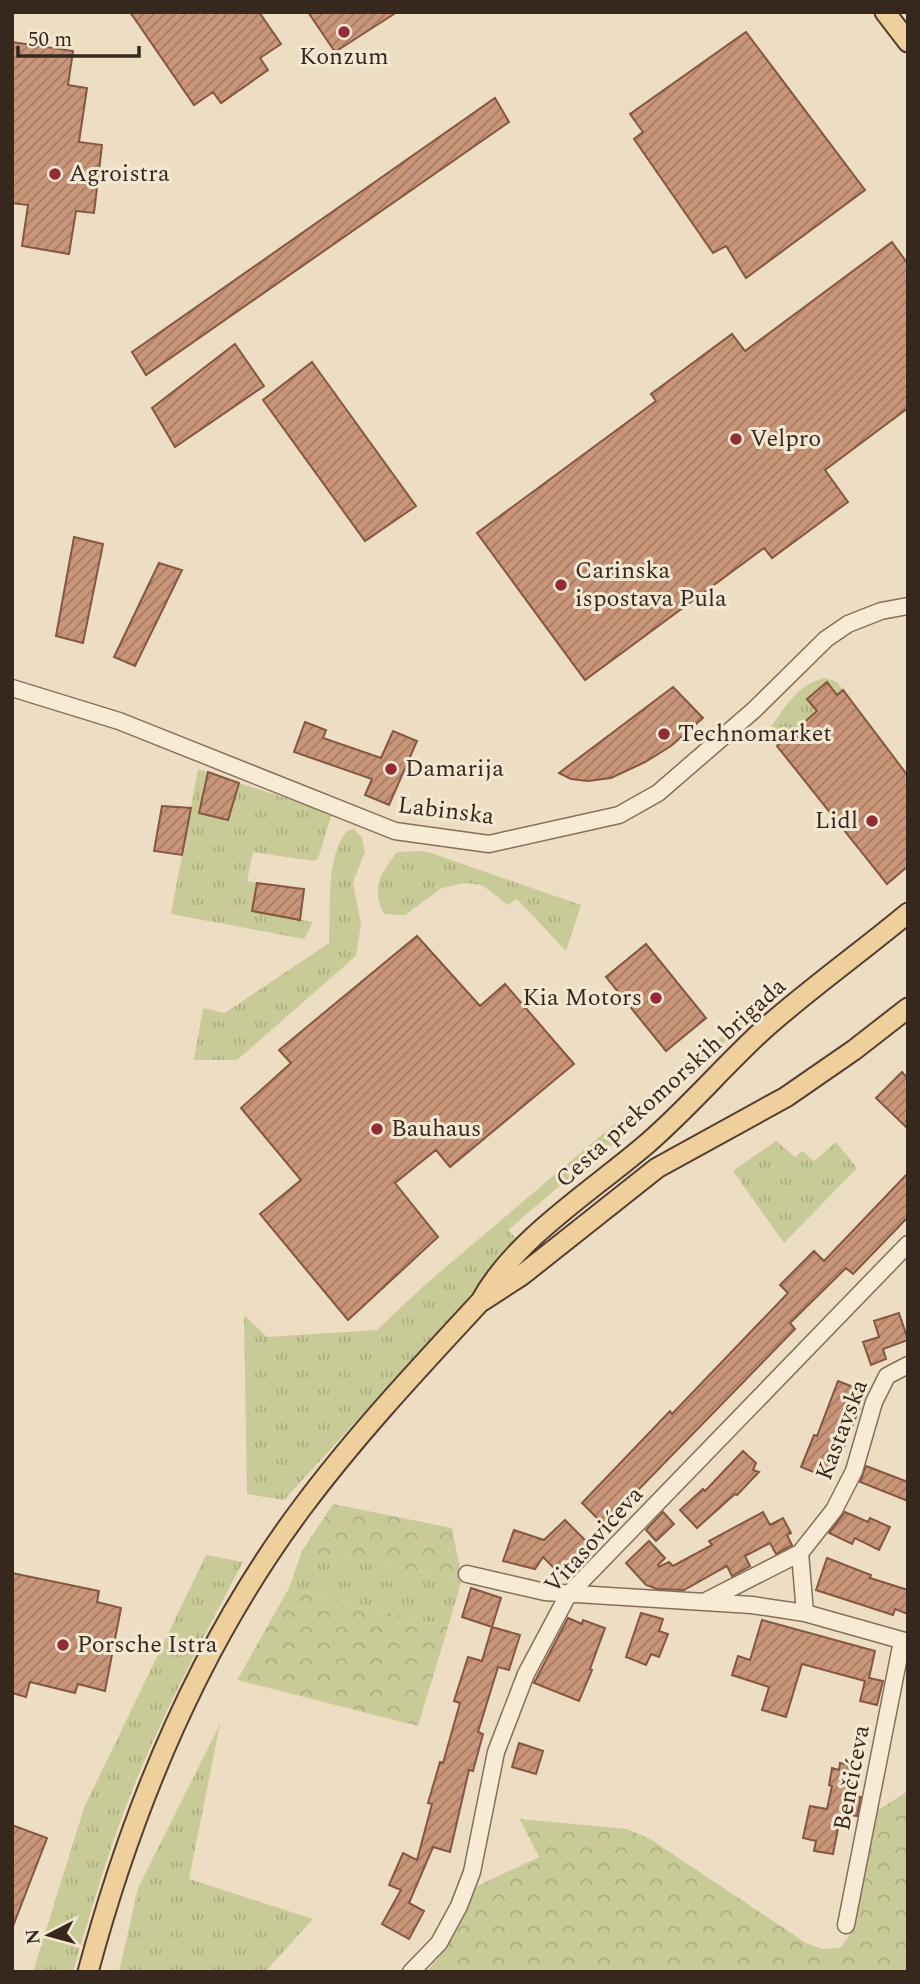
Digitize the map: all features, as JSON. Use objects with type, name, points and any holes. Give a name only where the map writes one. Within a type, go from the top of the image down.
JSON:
[{"type":"main road","points":[[885,12],[908,42]]},
{"type":"main road","name":"Cesta prekomorskih brigada","points":[[88,1972],[110,1897],[154,1771],[244,1594],[301,1509],[373,1419],[481,1301],[491,1283],[507,1264],[554,1220],[651,1140],[765,1029],[908,913]]},
{"type":"main road","name":"Cesta prekomorskih brigada","points":[[481,1301],[522,1275],[657,1168],[786,1097],[854,1050],[908,1008]]},
{"type":"street","name":"Labinska","points":[[12,688],[119,721],[395,831],[489,844],[619,815],[658,793],[754,710],[826,639],[848,624],[881,611],[908,606]]},
{"type":"street","name":"Vitasovićeva","points":[[411,1972],[439,1943],[458,1906],[472,1871],[496,1752],[526,1674],[568,1595],[908,1244]]},
{"type":"street","name":"Kastavska","points":[[800,1553],[834,1510],[854,1471],[874,1402],[887,1376],[908,1365]]},
{"type":"street","name":"Benčićeva","points":[[704,1602],[800,1553]]},
{"type":"street","points":[[800,1553],[804,1613]]},
{"type":"street","name":"Benčićeva","points":[[467,1574],[568,1595],[752,1605],[804,1613],[905,1642],[846,1925]]},
{"type":"green space","points":[[825,678],[837,682],[843,690],[777,746],[766,734],[778,717],[798,692]]},
{"type":"green space","points":[[198,769],[208,772],[199,813],[228,820],[239,783],[332,813],[318,859],[313,861],[253,852],[247,881],[257,883],[252,911],[313,922],[304,939],[171,914]]},
{"type":"green space","points":[[354,829],[362,838],[365,852],[353,882],[361,924],[356,956],[237,1060],[194,1060],[203,1008],[225,1013],[329,943],[330,884],[335,855],[347,831]]},
{"type":"green space","points":[[420,851],[581,905],[566,951],[517,899],[508,905],[482,885],[464,883],[442,888],[405,915],[384,914],[378,889],[386,867],[397,852]]},
{"type":"green space","points":[[741,1022],[742,1025],[636,1127],[576,1172],[508,1230],[516,1238],[482,1284],[284,1500],[247,1494],[244,1315],[267,1337],[377,1330],[427,1283],[670,1077]]},
{"type":"green space","points":[[776,1141],[795,1157],[802,1151],[814,1161],[836,1142],[857,1168],[784,1243],[733,1171]]},
{"type":"green space","points":[[333,1504],[452,1528],[462,1579],[302,1551]]},
{"type":"green space","points":[[302,1551],[462,1579],[448,1627],[289,1588]]},
{"type":"green space","points":[[206,1555],[243,1562],[177,1690],[141,1769],[112,1844],[73,1972],[33,1972],[84,1808]]},
{"type":"green space","points":[[289,1588],[448,1627],[418,1726],[237,1680]]},
{"type":"green space","points":[[220,1724],[189,1879],[313,1919],[265,1972],[119,1972],[138,1888]]},
{"type":"green space","points":[[908,1791],[908,1972],[426,1972],[456,1932],[477,1886],[539,1857],[520,1819],[627,1829],[650,1839],[806,1943],[822,1949],[840,1948],[851,1933],[875,1812]]},
{"type":"building","points":[[130,12],[259,12],[281,44],[260,58],[268,70],[221,103],[213,92],[194,105]]},
{"type":"building","name":"Konzum","points":[[308,12],[397,12],[335,52]]},
{"type":"building","points":[[746,32],[865,190],[746,278],[726,246],[713,253],[634,139],[643,132],[630,114]]},
{"type":"building","points":[[12,42],[73,51],[68,85],[87,88],[79,142],[102,145],[94,213],[76,211],[69,254],[22,246],[28,205],[12,203]]},
{"type":"building","points":[[495,98],[509,122],[146,375],[132,352]]},
{"type":"building","name":"Velpro","points":[[892,242],[908,264],[908,408],[825,470],[848,502],[772,558],[764,548],[585,680],[477,533],[656,401],[651,394],[732,334],[745,351]]},
{"type":"building","points":[[235,344],[264,386],[175,447],[152,408]]},
{"type":"building","points":[[312,362],[416,506],[365,541],[263,400]]},
{"type":"building","points":[[74,537],[103,544],[83,643],[56,636]]},
{"type":"building","points":[[159,563],[182,570],[135,666],[114,657]]},
{"type":"building","name":"Lidl","points":[[827,682],[837,695],[843,690],[908,776],[908,866],[887,884],[777,746],[817,711],[807,699]]},
{"type":"building","points":[[673,687],[703,718],[671,746],[611,778],[588,781],[571,779],[559,773]]},
{"type":"building","points":[[305,722],[326,730],[323,738],[381,758],[393,731],[417,741],[389,805],[365,795],[372,779],[294,752]]},
{"type":"building","points":[[208,772],[239,783],[228,820],[199,813]]},
{"type":"building","points":[[162,806],[191,808],[182,855],[154,851]]},
{"type":"building","points":[[257,883],[304,889],[300,920],[252,911]]},
{"type":"building","name":"Bauhaus","points":[[417,936],[480,1006],[505,984],[574,1064],[450,1167],[436,1150],[395,1183],[438,1237],[348,1320],[260,1214],[301,1180],[241,1108],[291,1063],[279,1050]]},
{"type":"building","name":"Kia Motors","points":[[646,944],[706,1018],[666,1051],[606,977]]},
{"type":"building","points":[[902,1072],[908,1079],[908,1129],[876,1098]]},
{"type":"building","points":[[908,1173],[908,1217],[853,1274],[846,1268],[790,1323],[795,1329],[604,1525],[582,1503],[788,1293],[780,1285],[814,1251],[824,1261]]},
{"type":"building","points":[[899,1313],[908,1340],[883,1349],[886,1359],[871,1365],[863,1342],[879,1337],[874,1321]]},
{"type":"building","points":[[838,1381],[866,1392],[831,1479],[801,1467],[814,1435],[817,1436]]},
{"type":"building","points":[[743,1451],[756,1463],[753,1470],[759,1472],[737,1495],[697,1528],[680,1510],[703,1489],[705,1491]]},
{"type":"building","points":[[866,1466],[908,1482],[908,1501],[860,1482]]},
{"type":"building","points":[[663,1512],[674,1524],[656,1541],[646,1530]]},
{"type":"building","points":[[763,1512],[770,1525],[783,1518],[791,1533],[787,1535],[792,1545],[776,1554],[770,1543],[745,1556],[750,1566],[732,1576],[727,1566],[684,1590],[657,1589],[646,1585],[626,1563],[649,1541],[665,1558],[659,1567],[669,1562],[673,1566],[712,1545],[709,1541]]},
{"type":"building","points":[[845,1512],[868,1522],[870,1518],[890,1527],[879,1550],[855,1538],[852,1544],[829,1533]]},
{"type":"building","points":[[565,1520],[590,1545],[561,1575],[543,1557],[535,1569],[503,1561],[514,1530],[544,1540]]},
{"type":"building","points":[[827,1558],[871,1575],[870,1578],[908,1590],[908,1614],[895,1609],[893,1615],[816,1590]]},
{"type":"building","name":"Porsche Istra","points":[[12,1573],[99,1591],[97,1602],[121,1608],[105,1691],[78,1684],[75,1693],[30,1682],[26,1697],[12,1693]]},
{"type":"building","points":[[471,1588],[501,1598],[492,1627],[462,1617]]},
{"type":"building","points":[[641,1613],[663,1619],[659,1631],[668,1634],[659,1657],[651,1654],[646,1665],[626,1657]]},
{"type":"building","points":[[568,1618],[582,1624],[583,1620],[605,1628],[579,1701],[534,1683]]},
{"type":"building","points":[[762,1620],[875,1651],[869,1678],[883,1681],[877,1705],[860,1701],[865,1681],[802,1664],[786,1717],[762,1710],[769,1687],[732,1675],[738,1656],[750,1660]]},
{"type":"building","points":[[492,1627],[520,1635],[509,1670],[498,1667],[478,1732],[483,1734],[473,1771],[469,1770],[450,1852],[433,1847],[409,1903],[424,1911],[409,1939],[382,1924],[401,1890],[389,1885],[403,1853],[417,1860],[432,1804],[428,1803],[460,1703],[454,1701],[468,1657],[482,1661]]},
{"type":"building","points":[[519,1743],[543,1751],[536,1774],[512,1767]]},
{"type":"building","points":[[840,1763],[855,1766],[850,1795],[861,1797],[857,1816],[841,1813],[833,1854],[814,1851],[816,1841],[803,1838],[810,1806],[827,1809],[832,1786],[829,1785],[832,1768],[839,1770]]},
{"type":"building","points":[[12,1825],[47,1838],[13,1926],[12,1925]]},
{"type":"place","name":"Konzum","points":[[344,32]]},
{"type":"place","name":"Agroistra","points":[[55,174]]},
{"type":"place","name":"Velpro","points":[[736,439]]},
{"type":"place","name":"Carinska ispostava Pula","points":[[561,585]]},
{"type":"place","name":"Technomarket","points":[[664,734]]},
{"type":"place","name":"Damarija","points":[[391,769]]},
{"type":"place","name":"Lidl","points":[[872,821]]},
{"type":"place","name":"Kia Motors","points":[[656,998]]},
{"type":"place","name":"Bauhaus","points":[[377,1129]]},
{"type":"place","name":"Porsche Istra","points":[[63,1645]]}]
